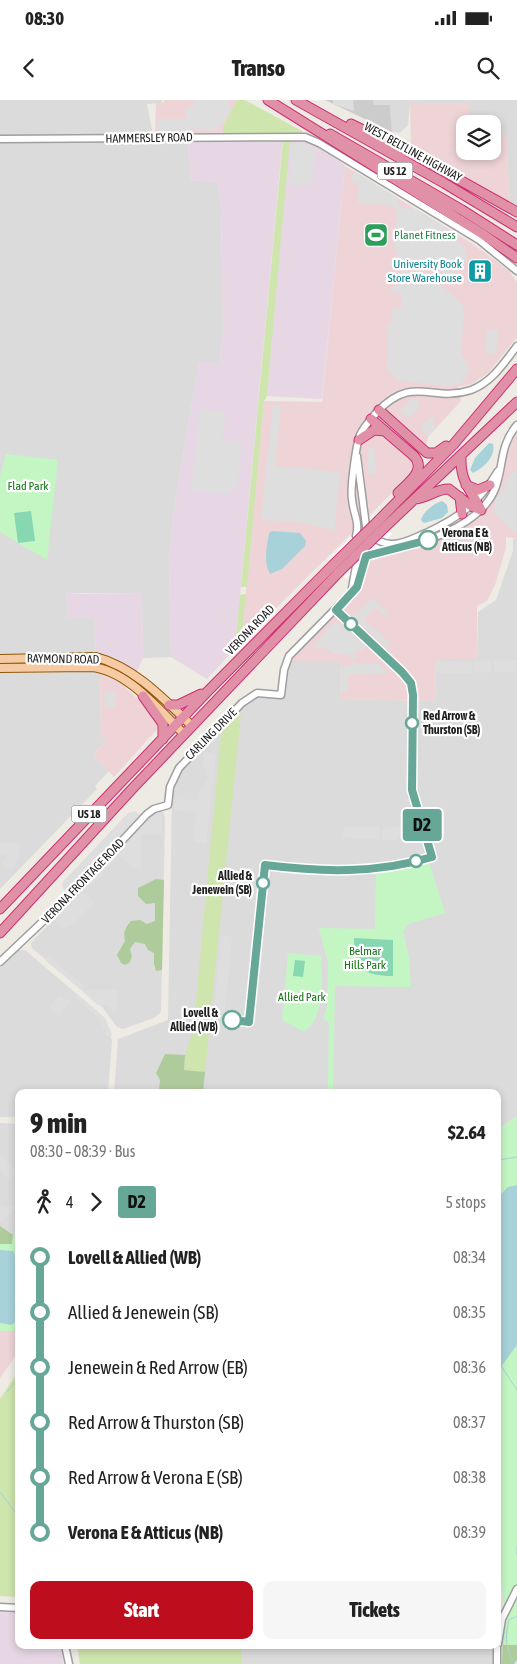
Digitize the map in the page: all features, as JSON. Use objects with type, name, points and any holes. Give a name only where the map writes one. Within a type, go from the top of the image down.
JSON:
[{"type":"highway","name":"WEST BELTLINE HIGHWAY","points":[[269,100],[436,195],[517,245]]},
{"type":"highway","points":[[269,100],[481,233],[515,257]]},
{"type":"highway","name":"WEST BELTLINE HIGHWAY","points":[[296,100],[444,183],[517,227]]},
{"type":"highway","points":[[307,100],[360,130],[424,160],[517,212]]},
{"type":"highway","name":"VERONA ROAD","points":[[382,524],[387,512],[464,433],[517,369]]},
{"type":"highway","name":"VERONA ROAD","points":[[0,907],[247,651],[382,524],[415,499],[517,402]]},
{"type":"highway","points":[[379,410],[427,453],[436,453],[464,433]]},
{"type":"highway","points":[[371,419],[415,457],[419,468],[388,504],[387,512]]},
{"type":"highway","points":[[359,440],[374,430],[382,430],[389,434]]},
{"type":"highway","points":[[460,456],[460,469],[464,483],[474,503],[481,510]]},
{"type":"highway","points":[[464,483],[478,490],[491,482]]},
{"type":"highway","points":[[415,499],[425,499],[443,489],[449,489],[460,497],[474,503]]},
{"type":"highway","points":[[460,497],[462,514]]},
{"type":"highway","name":"VERONA ROAD","points":[[0,933],[184,734],[246,671],[336,568]]},
{"type":"highway","points":[[169,705],[178,705],[208,691]]},
{"type":"highway","points":[[143,696],[163,724],[163,739]]},
{"type":"main road","name":"RAYMOND ROAD","points":[[0,659],[96,657],[109,661],[135,676],[192,726]]},
{"type":"main road","name":"RAYMOND ROAD","points":[[0,668],[99,668],[118,675],[143,696],[173,728],[184,734]]},
{"type":"street","name":"HAMMERSLEY ROAD","points":[[0,139],[297,136],[319,143],[478,240],[517,271]]},
{"type":"street","points":[[351,594],[358,555],[352,546],[359,525],[351,491],[359,440],[371,419],[399,394],[412,391],[454,393],[476,388],[492,377],[517,346]]},
{"type":"street","points":[[358,555],[368,555],[425,541],[460,524],[481,510],[494,492],[504,446],[517,425]]},
{"type":"street","points":[[351,594],[357,587],[368,555],[374,546],[369,537],[358,456]]},
{"type":"street","points":[[356,536],[369,537],[383,544],[406,542],[462,514],[474,503],[498,470]]},
{"type":"street","points":[[481,510],[491,482]]},
{"type":"street","name":"CARLING DRIVE","points":[[168,805],[170,787],[179,768],[232,713],[254,694],[261,692],[281,695],[284,670],[289,656],[351,594]]},
{"type":"street","name":"VERONA FRONTAGE ROAD","points":[[0,962],[75,891],[148,814],[154,809],[168,805]]},
{"type":"street","points":[[501,1624],[517,1589]]},
{"type":"street","points":[[0,1607],[15,1608]]},
{"type":"street","points":[[66,1649],[69,1664]]},
{"type":"street","points":[[497,1649],[497,1664]]},
{"type":"shaded area","points":[[0,100],[162,100],[162,103],[147,104],[153,135],[0,137]]},
{"type":"shaded area","points":[[164,100],[237,100],[223,126],[223,137],[155,138],[156,103],[163,103]]},
{"type":"shaded area","points":[[195,100],[225,100],[230,103],[228,106],[231,108],[222,125],[219,124],[218,130],[157,131],[157,119],[186,119],[186,108],[194,107],[192,104]]},
{"type":"shaded area","points":[[325,100],[373,100],[374,105],[390,105],[392,132]]},
{"type":"shaded area","points":[[333,100],[353,100],[354,111],[333,104]]},
{"type":"shaded area","points":[[373,100],[517,100],[517,205],[509,202],[507,136],[501,136],[501,115],[469,115],[469,103],[410,104],[408,125],[400,133],[392,132],[390,105],[374,105]]},
{"type":"shaded area","points":[[469,103],[469,115],[456,115],[456,160],[501,160],[501,135],[507,135],[509,202],[411,150],[410,104]]},
{"type":"shaded area","points":[[283,136],[235,649],[207,679],[171,657],[169,562],[175,503],[199,362],[220,363],[223,328],[221,207],[218,182],[191,180],[188,141]]},
{"type":"shaded area","points":[[290,136],[319,143],[345,166],[322,399],[267,396]]},
{"type":"shaded area","points":[[188,141],[191,180],[218,182],[221,207],[223,328],[220,363],[199,363],[175,503],[169,562],[171,657],[143,658],[142,593],[80,593],[66,594],[68,618],[94,618],[96,658],[0,659],[0,142]]},
{"type":"shaded area","points":[[301,143],[315,148],[311,186],[289,184],[292,145]]},
{"type":"shaded area","points":[[345,166],[473,244],[508,270],[517,282],[517,337],[488,373],[472,384],[458,387],[461,401],[428,437],[426,449],[416,460],[416,468],[409,476],[241,643],[264,401],[322,402]]},
{"type":"shaded area","points":[[354,171],[398,198],[398,203],[404,209],[412,207],[441,224],[467,251],[465,254],[468,257],[449,278],[439,270],[409,268],[410,276],[435,280],[462,304],[464,311],[461,353],[470,371],[465,375],[467,378],[460,384],[444,386],[395,380],[395,377],[387,369],[388,323],[391,323],[393,307],[401,308],[402,294],[392,292],[392,287],[398,286],[403,277],[402,267],[394,245],[397,211],[390,205],[357,204],[359,183],[350,182]]},
{"type":"shaded area","points":[[487,329],[499,331],[496,354],[485,353]]},
{"type":"shaded area","points":[[411,399],[418,400],[420,407],[409,419],[400,411]]},
{"type":"shaded area","points":[[273,404],[281,405],[275,466],[340,472],[334,531],[305,523],[261,520]]},
{"type":"shaded area","points":[[200,409],[226,412],[222,440],[242,443],[237,485],[227,495],[191,490]]},
{"type":"shaded area","points":[[430,417],[433,419],[435,429],[428,436],[420,428]]},
{"type":"shaded area","points":[[517,431],[517,539],[506,537],[506,548],[495,585],[487,601],[477,606],[477,659],[436,660],[435,701],[340,699],[341,661],[290,661],[358,591],[366,565],[372,560],[427,544],[461,528],[489,507],[497,493],[510,442]]},
{"type":"shaded area","points":[[374,448],[376,474],[368,474],[368,449]]},
{"type":"shaded area","points":[[512,472],[517,472],[517,532],[510,529],[494,512],[495,501]]},
{"type":"shaded area","points":[[513,539],[517,539],[517,1116],[501,1127],[501,1089],[114,1089],[118,1039],[168,1020],[172,799],[174,786],[185,765],[251,699],[262,695],[284,698],[290,661],[341,661],[340,699],[435,701],[436,659],[477,659],[478,612],[496,600],[513,551]]},
{"type":"shaded area","points":[[142,593],[143,658],[135,676],[96,658],[94,618],[68,618],[66,594]]},
{"type":"shaded area","points":[[372,598],[389,614],[386,616],[375,607],[364,619],[390,643],[386,647],[352,616],[355,613],[357,614]]},
{"type":"shaded area","points":[[333,623],[338,623],[366,647],[362,651],[359,649],[355,654],[357,656],[353,660],[348,654],[334,654],[324,648],[314,648],[314,645]]},
{"type":"shaded area","points":[[491,660],[492,672],[474,673],[474,661]]},
{"type":"shaded area","points":[[517,660],[517,672],[494,672],[493,661]]},
{"type":"shaded area","points":[[436,661],[471,661],[472,673],[436,673]]},
{"type":"shaded area","points":[[352,663],[381,664],[381,667],[387,671],[386,674],[348,675],[348,692],[340,692],[341,666],[352,666]]},
{"type":"shaded area","points":[[93,672],[100,674],[101,735],[107,740],[93,755],[109,771],[95,786],[97,789],[0,889],[0,673]]},
{"type":"shaded area","points":[[100,674],[121,683],[155,716],[159,727],[114,777],[93,755],[107,740],[101,736]]},
{"type":"shaded area","points":[[104,691],[116,691],[116,708],[105,708]]},
{"type":"shaded area","points":[[204,752],[216,753],[206,843],[194,842],[196,812],[175,811],[175,799],[199,800],[200,789],[203,789],[208,778],[206,768],[203,768]]},
{"type":"shaded area","points":[[135,811],[140,815],[67,892],[63,888],[62,883],[128,813]]},
{"type":"shaded area","points":[[156,811],[163,812],[165,817],[161,1012],[154,1018],[123,1029],[117,1027],[103,1008],[32,948],[31,943]]},
{"type":"shaded area","points":[[156,813],[160,813],[162,818],[162,834],[141,834],[141,868],[133,868],[116,852]]},
{"type":"shaded area","points":[[413,825],[409,834],[398,836],[398,839],[382,840],[382,828]]},
{"type":"shaded area","points":[[344,826],[380,826],[379,839],[343,838]]},
{"type":"shaded area","points":[[0,842],[20,843],[19,860],[11,870],[1,863],[8,855],[0,854]]},
{"type":"shaded area","points":[[115,853],[118,856],[88,889],[84,886]]},
{"type":"shaded area","points":[[83,890],[94,903],[71,926],[69,924],[64,929],[54,919]]},
{"type":"shaded area","points":[[221,936],[232,937],[225,1012],[214,1010]]},
{"type":"shaded area","points":[[18,950],[25,950],[98,1012],[107,1022],[112,1041],[108,1089],[15,1089],[15,1117],[0,1117],[0,968]]},
{"type":"shaded area","points":[[48,957],[84,986],[81,990],[45,960]]},
{"type":"shaded area","points":[[117,990],[117,1011],[112,1011],[109,1005],[98,1005],[82,991]]},
{"type":"shaded area","points":[[77,994],[105,1018],[112,1035],[107,1036],[99,1018],[75,997]]},
{"type":"shaded area","points":[[59,996],[71,1001],[59,1016],[49,1008]]},
{"type":"shaded area","points":[[0,1123],[15,1124],[15,1331],[0,1331]]},
{"type":"shaded area","points":[[2,1157],[15,1168],[15,1176],[10,1180],[0,1171],[0,1158]]},
{"type":"shaded area","points":[[2,1204],[5,1207],[15,1204],[15,1210],[0,1222],[0,1206]]},
{"type":"shaded area","points":[[0,1331],[15,1331],[15,1357],[0,1378]]},
{"type":"shaded area","points":[[0,1611],[15,1612],[15,1649],[61,1649],[63,1664],[0,1664]]},
{"type":"shaded area","points":[[241,1649],[494,1649],[494,1664],[241,1664]]},
{"type":"green space","points":[[237,100],[245,100],[302,131],[302,133],[223,133],[223,126]]},
{"type":"green space","points":[[283,141],[290,141],[267,396],[264,401],[247,587],[241,587]]},
{"type":"green space","name":"Flad Park","points":[[6,454],[58,460],[47,560],[0,532],[0,476]]},
{"type":"green space","points":[[31,511],[35,541],[18,543],[14,513]]},
{"type":"green space","points":[[246,594],[241,643],[235,649],[240,595]]},
{"type":"green space","points":[[241,714],[211,1012],[195,1012],[221,733]]},
{"type":"green space","name":"Belmar Hills Park","points":[[429,862],[445,913],[408,924],[403,932],[409,957],[411,987],[335,986],[333,1089],[327,1089],[329,1022],[323,1019],[327,1005],[328,963],[319,928],[375,929],[376,874]]},
{"type":"green space","points":[[156,879],[164,880],[162,970],[156,971],[154,953],[148,950],[145,944],[135,942],[130,949],[132,957],[129,963],[125,965],[121,963],[117,955],[125,941],[125,930],[131,921],[140,920],[147,924],[155,921],[155,903],[146,904],[138,896],[138,888]]},
{"type":"green space","points":[[354,938],[393,940],[393,976],[374,974],[362,968],[356,957]]},
{"type":"green space","name":"Allied Park","points":[[288,953],[321,956],[322,987],[319,1007],[311,1025],[304,1032],[282,1020]]},
{"type":"green space","points":[[295,960],[305,961],[303,977],[293,976]]},
{"type":"green space","points":[[195,1024],[210,1024],[205,1072],[184,1070],[185,1055]]},
{"type":"green space","points":[[165,1054],[185,1055],[184,1070],[205,1072],[203,1089],[159,1089],[160,1080],[156,1073]]},
{"type":"green space","points":[[517,1116],[517,1645],[503,1645],[503,1631],[511,1608],[504,1605],[501,1579],[501,1127]]},
{"type":"green space","points":[[0,1226],[13,1235],[12,1244],[0,1244]]},
{"type":"green space","points":[[13,1235],[15,1235],[15,1331],[0,1331],[0,1244],[12,1244]]},
{"type":"green space","points":[[15,1376],[15,1597],[0,1596],[0,1399]]},
{"type":"green space","points":[[517,1602],[517,1660],[514,1664],[502,1664],[503,1631]]},
{"type":"green space","points":[[78,1649],[241,1649],[241,1664],[80,1664]]},
{"type":"water","points":[[489,443],[493,444],[491,457],[485,465],[473,473],[470,470],[475,458]]},
{"type":"water","points":[[442,501],[447,505],[448,512],[442,518],[424,523],[421,520],[426,511]]},
{"type":"water","points":[[272,531],[300,533],[306,541],[305,546],[282,569],[270,574],[266,554],[269,533]]},
{"type":"water","points":[[517,1185],[517,1345],[501,1367],[501,1194],[508,1187]]},
{"type":"water","points":[[0,1250],[13,1251],[15,1255],[15,1322],[11,1325],[0,1323]]},
{"type":"pier","points":[[374,515],[392,534],[346,579],[328,560]]},
{"type":"waterway","points":[[501,1160],[517,1157]]},
{"type":"waterway","points":[[501,1366],[517,1390]]},
{"type":"waterway","points":[[7,1392],[15,1383]]},
{"type":"waterway","points":[[0,1492],[15,1512]]},
{"type":"waterway","points":[[517,1546],[517,1554]]},
{"type":"waterway","points":[[515,1663],[509,1652],[507,1632],[509,1620],[517,1616]]},
{"type":"bus line","name":"D2","points":[[232,1020],[249,1022],[265,865],[311,870],[370,870],[398,866],[432,857],[412,790],[413,695],[411,683],[402,672],[336,610],[357,587],[366,556],[428,540]]},
{"type":"place","name":"Planet Fitness","points":[[376,235]]},
{"type":"place","name":"University Book Store Warehouse","points":[[480,271]]},
{"type":"place","name":"Verona E & Atticus (NB)","points":[[428,540]]},
{"type":"place","name":"Red Arrow & Thurston (SB)","points":[[412,723]]},
{"type":"place","name":"Allied & Jenewein (SB)","points":[[263,883]]},
{"type":"place","name":"Lovell & Allied (WB)","points":[[232,1020]]}]
